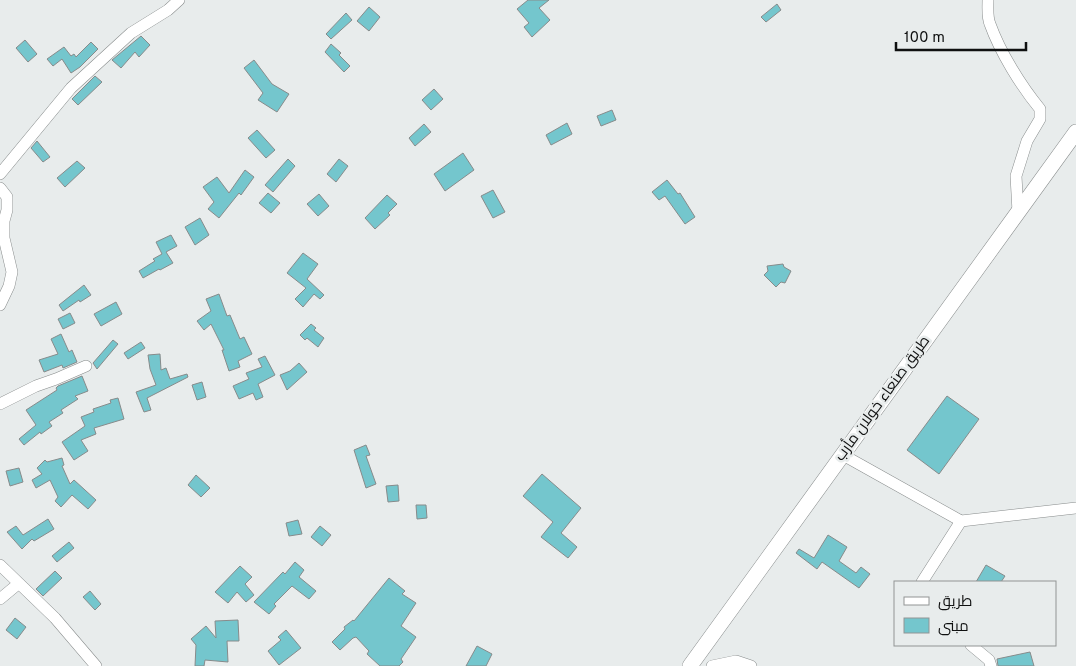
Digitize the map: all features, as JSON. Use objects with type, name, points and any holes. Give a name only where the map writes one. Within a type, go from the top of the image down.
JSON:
[{"type":"main road","name":"طريق صنعاء خولان مأرب","points":[[690,666],[1076,132]]},
{"type":"street","points":[[0,174],[71,88],[131,33],[168,10],[179,0]]},
{"type":"street","points":[[988,0],[989,22],[992,29],[1015,74],[1040,109],[1040,119],[1027,142],[1016,176],[1018,212]]},
{"type":"street","points":[[0,188],[6,197],[4,238],[12,272],[9,286],[0,305]]},
{"type":"street","points":[[0,404],[36,386],[56,380],[86,366]]},
{"type":"street","points":[[843,455],[960,521],[1076,508]]},
{"type":"street","points":[[923,581],[960,521]]},
{"type":"street","points":[[0,565],[55,618],[96,666]]},
{"type":"street","points":[[0,599],[18,584]]},
{"type":"street","points":[[972,646],[989,660],[991,666]]},
{"type":"street","points":[[712,666],[736,662],[752,666]]},
{"type":"building","points":[[528,0],[549,0],[539,8],[550,20],[532,37],[524,27],[529,23],[517,9]]},
{"type":"building","points":[[777,4],[781,10],[766,22],[761,17]]},
{"type":"building","points":[[369,7],[380,17],[369,31],[357,21]]},
{"type":"building","points":[[346,13],[352,20],[331,39],[326,34]]},
{"type":"building","points":[[141,36],[150,45],[139,57],[135,52],[121,68],[112,60]]},
{"type":"building","points":[[25,40],[37,54],[28,62],[16,48]]},
{"type":"building","points":[[91,42],[98,49],[71,73],[62,59],[53,66],[47,59],[64,47],[71,56],[74,54],[76,57]]},
{"type":"building","points":[[331,44],[341,53],[339,55],[350,66],[344,72],[325,52]]},
{"type":"building","points":[[254,60],[272,84],[289,94],[277,112],[258,100],[263,93],[244,68]]},
{"type":"building","points":[[95,76],[102,82],[78,105],[72,99]]},
{"type":"building","points":[[434,89],[443,99],[431,110],[422,100]]},
{"type":"building","points":[[612,110],[616,120],[601,126],[597,116]]},
{"type":"building","points":[[567,123],[572,134],[551,145],[546,135]]},
{"type":"building","points":[[424,124],[431,132],[415,146],[409,138]]},
{"type":"building","points":[[257,130],[275,150],[266,158],[248,138]]},
{"type":"building","points":[[37,141],[50,157],[43,162],[31,148]]},
{"type":"building","points":[[463,153],[474,170],[445,191],[434,174]]},
{"type":"building","points":[[288,159],[295,166],[273,192],[265,185]]},
{"type":"building","points":[[339,159],[348,166],[336,182],[327,174]]},
{"type":"building","points":[[77,161],[85,168],[65,187],[57,178]]},
{"type":"building","points":[[245,170],[254,177],[241,195],[239,193],[219,218],[208,209],[214,202],[203,187],[217,177],[229,193]]},
{"type":"building","points":[[667,180],[678,194],[680,193],[695,217],[685,224],[665,196],[659,200],[652,192]]},
{"type":"building","points":[[493,190],[505,212],[493,218],[481,196]]},
{"type":"building","points":[[268,193],[280,203],[271,213],[259,203]]},
{"type":"building","points":[[319,194],[329,206],[318,216],[307,204]]},
{"type":"building","points":[[387,195],[397,204],[388,213],[390,215],[375,229],[365,218]]},
{"type":"building","points":[[200,218],[209,235],[195,245],[185,227]]},
{"type":"building","points":[[171,235],[177,246],[166,252],[173,263],[143,278],[139,271],[162,254],[156,242]]},
{"type":"building","points":[[303,253],[318,264],[307,279],[324,295],[320,299],[314,294],[303,307],[295,299],[306,288],[287,273]]},
{"type":"building","points":[[783,264],[784,267],[791,271],[785,283],[781,282],[776,287],[764,275],[768,271],[767,266]]},
{"type":"building","points":[[84,285],[91,295],[80,302],[79,300],[63,311],[59,305]]},
{"type":"building","points":[[219,294],[227,316],[230,315],[240,339],[244,337],[252,354],[238,361],[240,367],[229,371],[222,350],[224,350],[211,324],[204,330],[197,321],[211,311],[206,299]]},
{"type":"building","points":[[116,302],[122,314],[101,326],[94,314]]},
{"type":"building","points":[[70,313],[75,323],[63,329],[58,319]]},
{"type":"building","points":[[311,324],[316,328],[314,330],[324,338],[318,347],[300,335]]},
{"type":"building","points":[[61,334],[69,352],[72,350],[77,362],[63,368],[62,365],[44,372],[39,360],[58,354],[51,339]]},
{"type":"building","points":[[113,340],[118,344],[97,369],[93,363]]},
{"type":"building","points":[[141,342],[145,348],[128,359],[124,353]]},
{"type":"building","points":[[160,354],[161,370],[166,368],[170,379],[187,374],[188,377],[147,398],[151,410],[144,412],[136,392],[156,385],[150,369],[148,355]]},
{"type":"building","points":[[265,356],[275,375],[258,384],[263,397],[256,400],[253,393],[239,399],[233,386],[249,379],[246,373],[262,367],[258,359]]},
{"type":"building","points":[[299,363],[307,372],[287,390],[280,375],[290,371]]},
{"type":"building","points":[[82,376],[88,391],[75,396],[78,399],[61,410],[63,413],[49,422],[52,426],[41,434],[40,432],[24,445],[19,439],[36,425],[26,410],[57,390],[58,386]]},
{"type":"building","points":[[202,382],[206,397],[197,400],[192,385]]},
{"type":"building","points":[[947,396],[979,419],[939,474],[907,450]]},
{"type":"building","points":[[118,398],[124,419],[94,428],[96,434],[81,440],[88,451],[74,460],[62,442],[85,426],[81,417],[94,412],[93,409],[111,403],[110,400]]},
{"type":"building","points":[[366,445],[370,455],[366,456],[376,484],[366,488],[354,450]]},
{"type":"building","points":[[62,458],[64,465],[62,466],[70,484],[74,480],[96,500],[88,509],[72,495],[61,507],[55,501],[58,497],[50,480],[36,488],[32,480],[42,474],[37,468],[45,460],[47,462]]},
{"type":"building","points":[[19,468],[23,482],[10,486],[6,471]]},
{"type":"building","points":[[542,474],[581,508],[561,533],[577,547],[568,558],[541,537],[553,522],[523,496]]},
{"type":"building","points":[[196,475],[210,488],[201,497],[188,485]]},
{"type":"building","points":[[398,485],[399,501],[388,502],[386,486]]},
{"type":"building","points":[[416,505],[426,505],[427,518],[417,519]]},
{"type":"building","points":[[48,519],[54,529],[34,541],[32,539],[22,549],[7,532],[16,526],[23,535]]},
{"type":"building","points":[[298,520],[302,534],[289,536],[286,523]]},
{"type":"building","points":[[320,526],[331,535],[322,546],[311,537]]},
{"type":"building","points":[[828,535],[847,547],[839,561],[856,573],[861,567],[870,574],[859,588],[822,562],[817,569],[796,553],[799,549],[814,558]]},
{"type":"building","points":[[69,542],[74,548],[57,562],[52,556]]},
{"type":"building","points":[[295,562],[304,570],[299,577],[316,591],[309,599],[292,586],[274,604],[276,606],[269,614],[254,602],[283,572],[285,574]]},
{"type":"building","points":[[986,565],[1005,576],[1002,581],[977,581]]},
{"type":"building","points":[[240,566],[252,577],[245,584],[254,595],[246,602],[237,592],[228,603],[215,592]]},
{"type":"building","points":[[55,571],[62,578],[43,596],[36,589]]},
{"type":"building","points":[[389,578],[405,591],[402,594],[416,603],[401,626],[416,637],[401,659],[403,662],[399,666],[380,666],[367,654],[369,651],[356,637],[340,650],[332,642],[345,629],[344,627],[354,621]]},
{"type":"building","points":[[90,591],[101,604],[95,610],[83,597]]},
{"type":"building","points":[[15,618],[26,627],[17,639],[6,630]]},
{"type":"building","points":[[238,620],[239,641],[227,641],[228,662],[205,660],[204,666],[195,666],[196,645],[191,639],[206,626],[216,638],[215,621]]},
{"type":"building","points":[[286,630],[301,648],[279,665],[268,651],[281,640],[278,637]]},
{"type":"building","points":[[477,646],[492,654],[486,666],[466,666]]},
{"type":"building","points":[[1030,652],[1034,666],[998,666],[997,659]]}]
